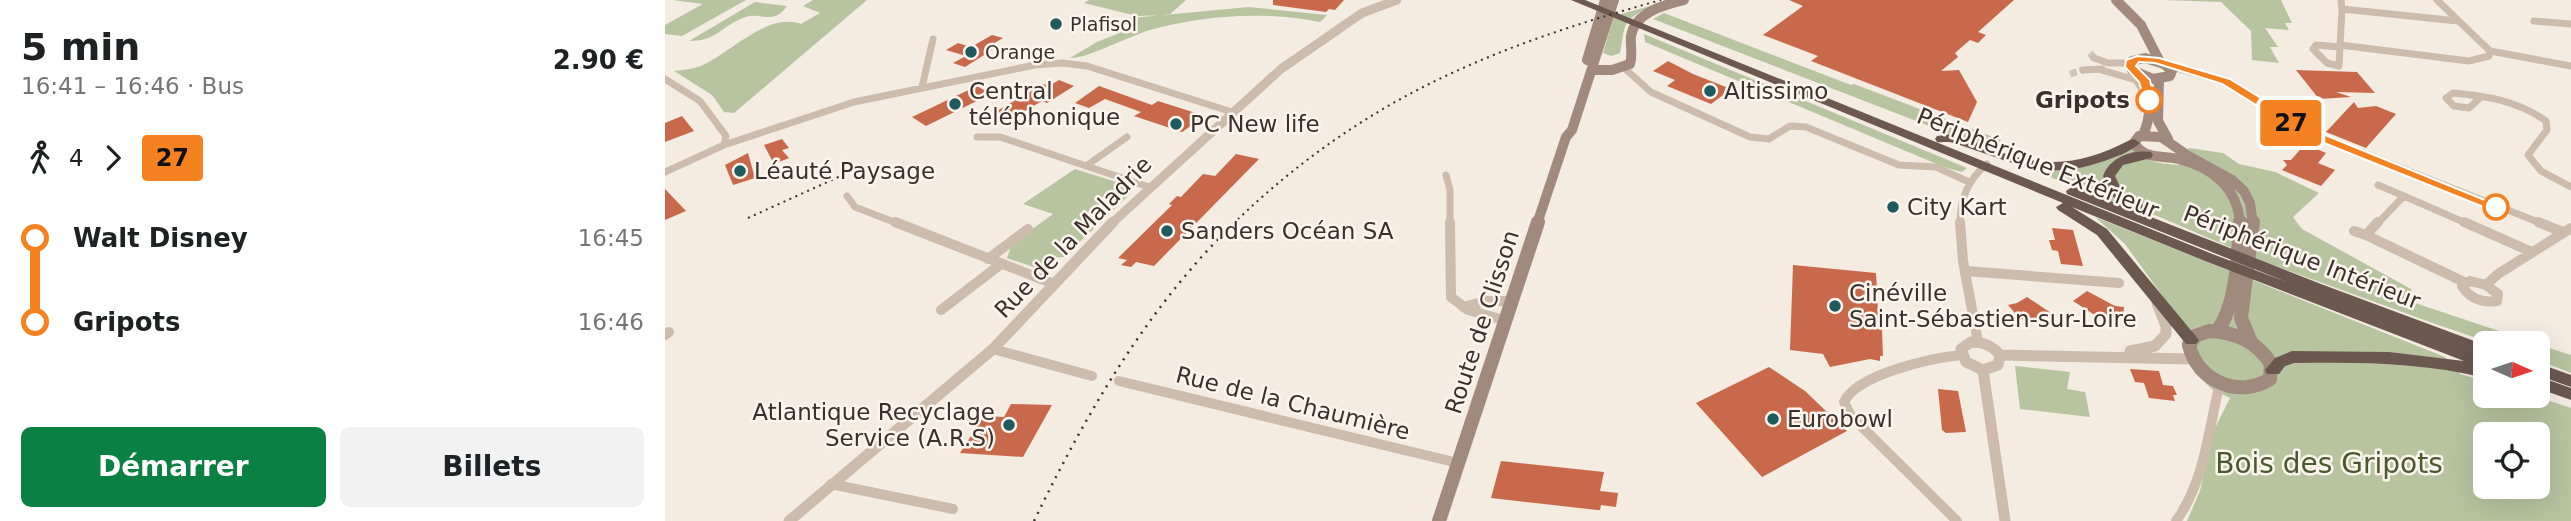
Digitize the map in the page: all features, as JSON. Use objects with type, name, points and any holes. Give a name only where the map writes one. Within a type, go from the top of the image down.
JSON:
[{"type":"highway","name":"Périphérique Extérieur","points":[[1576,0],[2005,166],[2307,296],[2473,358]]},
{"type":"highway","points":[[1596,0],[1681,39],[1976,155]]},
{"type":"highway","points":[[2138,139],[2114,153],[2072,167],[2005,166],[2008,181],[2075,213],[2102,232],[2124,255],[2153,296],[2191,340]]},
{"type":"highway","points":[[2147,155],[2129,157],[2115,165],[2109,176],[2112,187],[2130,205],[2190,233],[2200,242]]},
{"type":"highway","name":"Périphérique Intérieur","points":[[2005,166],[2473,346]]},
{"type":"highway","points":[[2273,370],[2280,362],[2292,357],[2385,356],[2419,358],[2473,369]]},
{"type":"highway","points":[[2550,374],[2571,381]]},
{"type":"highway","points":[[2550,387],[2571,394]]},
{"type":"highway","points":[[2550,393],[2571,400]]},
{"type":"main road","name":"Route de Clisson","points":[[1439,521],[1510,301],[1566,137],[1571,130],[1599,32],[1597,25],[1605,0]]},
{"type":"main road","name":"Route de Clisson","points":[[1590,66],[1614,0]]},
{"type":"main road","points":[[1590,66],[1623,67],[1623,61],[1629,59],[1632,32],[1636,23],[1658,8],[1683,0]]},
{"type":"main road","points":[[2106,0],[2120,10],[2137,33],[2144,49],[2136,67]]},
{"type":"main road","points":[[2116,0],[2141,24],[2164,71],[2158,121],[2176,154],[2208,172],[2234,192],[2240,205],[2245,241],[2239,288],[2241,318],[2251,342]]},
{"type":"main road","points":[[1590,66],[1615,61],[1631,51]]},
{"type":"main road","points":[[2136,67],[2164,71]]},
{"type":"main road","points":[[2136,67],[2164,71]]},
{"type":"main road","points":[[2136,67],[2146,85],[2149,100],[2148,116],[2138,139]]},
{"type":"main road","points":[[2138,139],[2168,139]]},
{"type":"main road","points":[[2138,139],[2147,155],[2161,159],[2176,154]]},
{"type":"main road","points":[[2217,331],[2226,321],[2239,288]]},
{"type":"main road","points":[[2217,331],[2234,334],[2251,342],[2268,358],[2273,370],[2270,379],[2262,386],[2240,388],[2208,375],[2192,359],[2189,352],[2191,340],[2201,333],[2217,331]]},
{"type":"street","name":"Rue de la Maladrie","points":[[789,521],[930,405],[993,349],[1149,187],[1281,69],[1351,19],[1380,2],[1398,0]]},
{"type":"street","points":[[2341,0],[2342,9],[2340,46],[2339,66],[2327,63],[2313,48],[2340,46],[2469,61],[2489,56],[2490,51]]},
{"type":"street","points":[[2437,0],[2490,51],[2571,66]]},
{"type":"street","points":[[2342,9],[2458,21]]},
{"type":"street","points":[[2534,20],[2571,24]]},
{"type":"street","points":[[922,87],[933,39]]},
{"type":"street","points":[[2094,58],[2136,67]]},
{"type":"street","points":[[665,172],[724,145],[854,102],[1017,67],[1069,63],[1092,67],[1232,112]]},
{"type":"street","points":[[1623,67],[1651,92],[1750,136],[1769,139],[1790,126],[1806,127],[1899,165],[1936,167],[1969,181]]},
{"type":"street","points":[[2083,70],[2136,67]]},
{"type":"street","points":[[2098,69],[2136,80],[2149,100]]},
{"type":"street","points":[[2164,71],[2200,74],[2226,82],[2247,92],[2293,125],[2373,158],[2567,230]]},
{"type":"street","points":[[665,79],[700,101],[726,136],[724,145]]},
{"type":"street","points":[[2481,97],[2514,103],[2534,111],[2546,121],[2547,130],[2528,156],[2534,167],[2551,179],[2571,187]]},
{"type":"street","points":[[977,136],[1000,137],[1149,187]]},
{"type":"street","points":[[1086,166],[1127,137]]},
{"type":"street","points":[[1978,342],[1959,209],[1969,181],[1987,164]]},
{"type":"street","points":[[1446,175],[1450,190],[1450,292],[1453,300],[1463,307],[1504,320]]},
{"type":"street","points":[[2378,185],[2532,252]]},
{"type":"street","points":[[2366,235],[2404,195]]},
{"type":"street","points":[[847,196],[855,207],[1054,284]]},
{"type":"street","points":[[988,259],[1028,229]]},
{"type":"street","points":[[2486,285],[2567,230]]},
{"type":"street","points":[[2354,232],[2366,235],[2464,282],[2486,285],[2498,294],[2497,301],[2483,302],[2473,298],[2465,292],[2462,286],[2464,282]]},
{"type":"street","points":[[941,310],[1001,264]]},
{"type":"street","points":[[1966,271],[2119,283]]},
{"type":"street","points":[[2118,356],[2155,346],[2166,334],[2166,326],[2153,296]]},
{"type":"street","points":[[1463,307],[1486,301],[1510,301]]},
{"type":"street","points":[[1961,355],[1964,345],[1978,342],[1991,346],[2000,355],[2192,359]]},
{"type":"street","points":[[993,349],[1093,376]]},
{"type":"street","points":[[1961,355],[1969,365],[1983,370],[1996,367],[2000,363],[2000,355]]},
{"type":"street","points":[[1957,521],[1853,418],[1844,404],[1848,393],[1893,372],[1941,356],[1961,355]]},
{"type":"street","points":[[1983,370],[2005,521]]},
{"type":"street","name":"Rue de la Chaumière","points":[[1119,381],[1458,463]]},
{"type":"street","points":[[2176,521],[2190,498],[2218,391],[2223,383]]},
{"type":"street","points":[[831,484],[953,509]]},
{"type":"green space","points":[[673,0],[746,0],[682,36],[665,34],[665,25],[703,4]]},
{"type":"green space","points":[[813,0],[867,0],[734,113],[724,112],[712,95],[674,71],[701,66],[763,28],[788,22],[801,24],[820,13],[803,6]]},
{"type":"green space","points":[[1089,0],[1186,0],[1169,15],[1137,16],[1084,3]]},
{"type":"green space","points":[[2163,0],[2281,0],[2292,23],[2285,23],[2289,30],[2265,28],[2278,47],[2270,47],[2279,63],[2252,60],[2251,31],[2221,2]]},
{"type":"green space","points":[[755,2],[787,6],[776,16],[749,16],[706,39],[689,41]]},
{"type":"green space","points":[[1654,5],[1627,23],[1620,53],[1611,56],[1603,53],[1614,16]]},
{"type":"green space","points":[[1249,7],[1327,15],[1320,22],[1277,16],[1234,16],[1191,21],[1150,30],[1085,55],[1070,58],[1097,42],[1137,26],[1124,24],[1131,18]]},
{"type":"green space","points":[[1664,13],[2001,140],[1991,150],[1653,19]]},
{"type":"green space","points":[[1644,34],[1967,168],[1962,172],[1944,167],[1645,42]]},
{"type":"green space","points":[[2127,143],[2145,158],[2156,162],[2180,165],[2189,148],[2223,153],[2239,164],[2275,172],[2319,193],[2293,217],[2302,229],[2411,289],[2415,303],[2499,331],[2473,331],[2473,337],[2438,325],[2262,261],[2148,212],[2125,207],[2035,171],[2038,166],[2077,164]]},
{"type":"green space","points":[[1075,169],[1129,186],[1130,194],[1064,257],[1047,258],[1039,269],[1007,258],[1012,244],[1053,214],[1023,204]]},
{"type":"green space","name":"Bois des Gripots","points":[[2095,217],[2445,357],[2460,374],[2473,378],[2473,408],[2550,408],[2550,401],[2571,408],[2571,521],[2187,521],[2200,491],[2213,432],[2230,398],[2213,390],[2195,373],[2182,345],[2183,335],[2177,316],[2125,244]]},
{"type":"green space","points":[[2550,348],[2571,355],[2571,373],[2550,365]]},
{"type":"green space","points":[[2015,366],[2070,372],[2067,389],[2085,392],[2090,417],[2020,409]]},
{"type":"building","points":[[1273,0],[1344,0],[1335,10],[1329,9],[1326,12],[1273,5]]},
{"type":"building","points":[[1789,0],[2014,0],[1978,32],[1986,35],[1978,43],[1970,40],[1955,53],[1958,57],[1941,71],[1959,70],[1977,102],[1968,122],[1811,61],[1818,56],[1763,35],[1803,6]]},
{"type":"building","name":"Orange","points":[[992,35],[1003,38],[986,48],[992,50],[965,67],[953,63],[966,56],[946,50],[958,43],[971,47]]},
{"type":"building","points":[[1668,61],[1731,89],[1711,104],[1667,86],[1675,80],[1653,71]]},
{"type":"building","points":[[2296,70],[2357,72],[2375,93],[2336,92],[2351,97],[2319,99]]},
{"type":"building","points":[[1059,80],[1074,86],[1047,103],[1042,101],[1011,119],[995,112],[1044,84],[1049,86]]},
{"type":"building","name":"Central téléphonique","points":[[977,86],[991,94],[926,126],[912,117]]},
{"type":"building","points":[[1099,86],[1152,105],[1158,101],[1205,116],[1182,132],[1134,116],[1141,112],[1105,99],[1089,108],[1075,103]]},
{"type":"building","points":[[2354,102],[2358,108],[2376,106],[2396,114],[2366,148],[2326,132]]},
{"type":"building","points":[[682,116],[694,131],[665,142],[665,123]]},
{"type":"building","points":[[782,139],[789,148],[782,150],[789,158],[774,164],[764,145]]},
{"type":"building","points":[[2305,144],[2326,153],[2318,163],[2335,170],[2321,186],[2282,170],[2287,165],[2283,160],[2291,160]]},
{"type":"building","name":"Léauté Paysage","points":[[748,153],[755,178],[733,185],[725,165]]},
{"type":"building","name":"Sanders Océan SA","points":[[1236,154],[1259,159],[1154,266],[1136,262],[1131,267],[1121,265],[1127,260],[1118,258],[1172,205],[1169,204],[1177,196],[1181,197],[1203,174],[1215,176]]},
{"type":"building","points":[[665,189],[686,211],[665,220]]},
{"type":"building","points":[[2052,228],[2073,230],[2083,266],[2061,264],[2058,251],[2052,250],[2049,240],[2055,240]]},
{"type":"building","name":"Cinéville Saint-Sébastien-sur-Loire","points":[[1793,265],[1876,273],[1879,329],[1882,330],[1883,356],[1880,356],[1880,361],[1870,359],[1830,367],[1823,354],[1790,350]]},
{"type":"building","points":[[2087,291],[2115,306],[2124,307],[2123,319],[2111,316],[2104,321],[2073,301]]},
{"type":"building","points":[[2027,297],[2051,313],[2036,321],[2020,319],[2008,305]]},
{"type":"building","name":"Eurobowl","points":[[1769,367],[1805,391],[1847,431],[1762,477],[1696,403]]},
{"type":"building","points":[[2130,369],[2159,371],[2163,385],[2173,386],[2177,395],[2173,395],[2175,401],[2149,398],[2144,383],[2135,382]]},
{"type":"building","points":[[1938,389],[1958,391],[1966,432],[1946,433],[1942,430]]},
{"type":"building","name":"Atlantique Recyclage Service (A.R.S)","points":[[1011,404],[1052,405],[1023,457],[960,453],[984,416],[1004,417]]},
{"type":"building","points":[[1501,461],[1604,472],[1600,491],[1618,493],[1616,507],[1601,505],[1600,510],[1597,510],[1491,498]]},
{"type":"tunnel","points":[[2090,53],[2094,58]]},
{"type":"tunnel","points":[[2070,74],[2083,70]]},
{"type":"railway","points":[[1234,224],[1281,180],[1330,143],[1380,111],[1432,83],[1541,37],[1661,0]]},
{"type":"railway","points":[[748,218],[854,170]]},
{"type":"railway","points":[[1034,521],[1075,440],[1121,363],[1174,290],[1234,224]]},
{"type":"bus line","name":"27","points":[[2149,100],[2144,80],[2130,67],[2130,63],[2137,59],[2155,60],[2226,82],[2247,92],[2293,125],[2496,207]]},
{"type":"place","name":"Plafisol","points":[[1056,24]]},
{"type":"place","name":"Orange","points":[[971,52]]},
{"type":"place","name":"Altissimo","points":[[1710,91]]},
{"type":"place","name":"Gripots","points":[[2149,100]]},
{"type":"place","name":"Central téléphonique","points":[[955,104]]},
{"type":"place","name":"PC New life","points":[[1176,124]]},
{"type":"place","name":"Léauté Paysage","points":[[740,171]]},
{"type":"place","name":"City Kart","points":[[1893,207]]},
{"type":"place","name":"Sanders Océan SA","points":[[1167,231]]},
{"type":"place","name":"Cinéville Saint-Sébastien-sur-Loire","points":[[1835,306]]},
{"type":"place","name":"Eurobowl","points":[[1773,419]]},
{"type":"place","name":"Atlantique Recyclage Service (A.R.S)","points":[[1009,425]]}]
